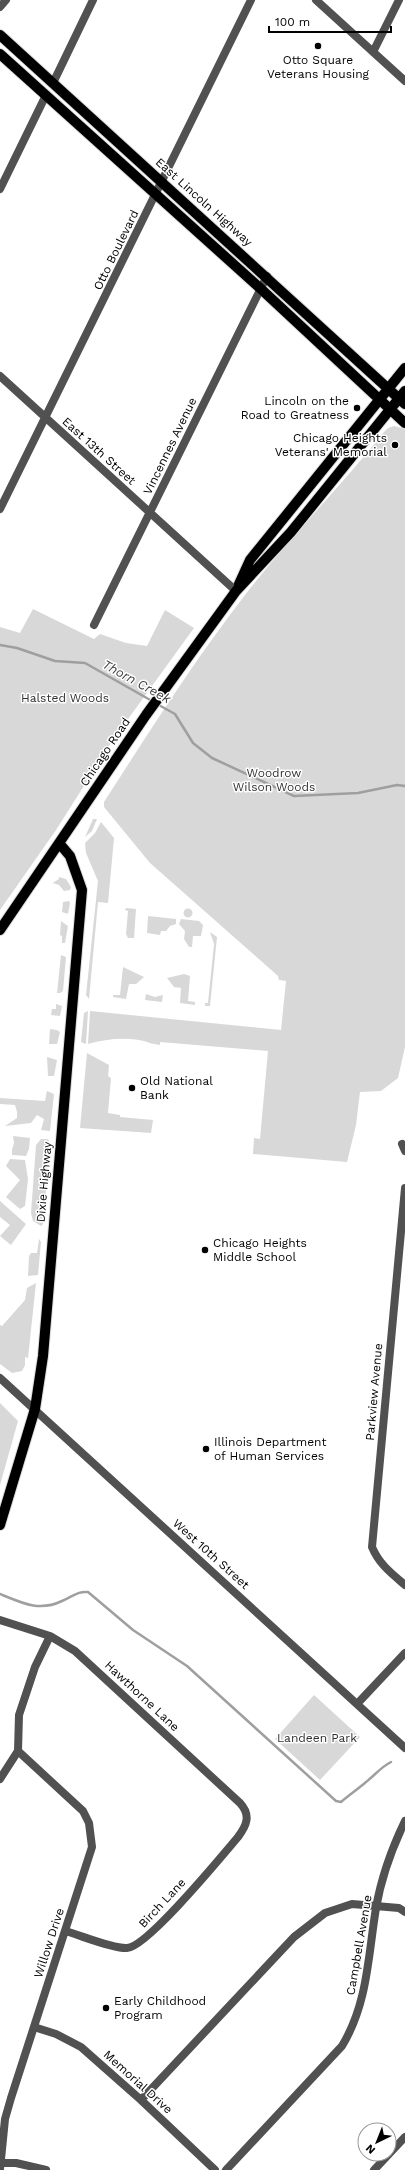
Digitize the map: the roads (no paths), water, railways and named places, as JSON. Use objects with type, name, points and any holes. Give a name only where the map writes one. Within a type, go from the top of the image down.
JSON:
[{"type":"main road","name":"East Lincoln Highway","points":[[0,35],[267,276],[389,389],[403,398]]},
{"type":"main road","points":[[0,54],[261,289],[405,423]]},
{"type":"main road","name":"Chicago Road","points":[[236,591],[250,560],[405,368]]},
{"type":"main road","name":"Chicago Road","points":[[0,930],[146,715],[236,591],[291,532],[390,409],[403,398]]},
{"type":"main road","name":"Dixie Highway","points":[[0,1526],[35,1409],[43,1349],[82,890],[70,856],[59,843]]},
{"type":"street","points":[[0,7],[6,0]]},
{"type":"street","points":[[53,83],[93,0]]},
{"type":"street","name":"Otto Boulevard","points":[[0,509],[46,419],[251,0]]},
{"type":"street","points":[[316,0],[405,81]]},
{"type":"street","points":[[373,52],[399,0]]},
{"type":"street","points":[[0,189],[46,95]]},
{"type":"street","name":"Vincennes Avenue","points":[[94,625],[267,276]]},
{"type":"street","name":"East 13th Street","points":[[0,376],[236,591]]},
{"type":"street","name":"Parkview Avenue","points":[[405,1188],[372,1547],[377,1558],[384,1567],[405,1585]]},
{"type":"street","name":"West 10th Street","points":[[0,1378],[405,1748]]},
{"type":"street","name":"Hawthorne Lane","points":[[0,1620],[50,1636],[75,1651],[240,1803],[248,1818]]},
{"type":"street","points":[[0,1779],[18,1750],[19,1716],[35,1667],[50,1636]]},
{"type":"street","points":[[357,1704],[405,1653]]},
{"type":"street","name":"Willow Drive","points":[[0,2169],[5,2119],[92,1847],[88,1823],[83,1811],[18,1750]]},
{"type":"street","name":"Birch Lane","points":[[65,1931],[125,1948],[138,1944],[154,1930],[238,1837],[248,1818]]},
{"type":"street","name":"Campbell Avenue","points":[[226,2170],[342,2046],[354,2027],[364,1993],[376,1906],[395,1842],[405,1821]]},
{"type":"street","points":[[141,2100],[294,1937],[325,1913],[352,1904],[399,1908],[405,1912]]},
{"type":"street","name":"Memorial Drive","points":[[34,2027],[56,2034],[80,2047],[141,2100],[215,2170]]},
{"type":"street","points":[[374,2170],[405,2137]]},
{"type":"street","points":[[0,2164],[16,2163],[46,2170]]},
{"type":"waterway","name":"Thorn Creek","points":[[0,645],[17,648],[55,661],[85,663],[152,701]]},
{"type":"waterway","name":"Thorn Creek","points":[[157,704],[175,714],[193,743],[212,758],[294,796],[358,793],[397,785],[405,786]]},
{"type":"waterway","points":[[0,1594],[23,1603],[46,1606],[78,1593],[88,1592],[133,1630],[187,1666],[336,1801],[341,1802],[391,1762]]},
{"type":"place","name":"Otto Square Veterans Housing","points":[[318,46]]},
{"type":"place","name":"Lincoln on the Road to Greatness","points":[[357,408]]},
{"type":"place","name":"Chicago Heights Veterans' Memorial","points":[[395,445]]},
{"type":"place","name":"Old National Bank","points":[[132,1088]]},
{"type":"place","name":"Chicago Heights Middle School","points":[[205,1250]]},
{"type":"place","name":"Illinois Department of Human Services","points":[[206,1449]]},
{"type":"place","name":"Early Childhood Program","points":[[106,2008]]},
{"type":"park label","name":"Halsted Woods","points":[[65,698]]},
{"type":"park label","name":"Woodrow Wilson Woods","points":[[274,780]]},
{"type":"park label","name":"Landeen Park","points":[[317,1738]]}]
